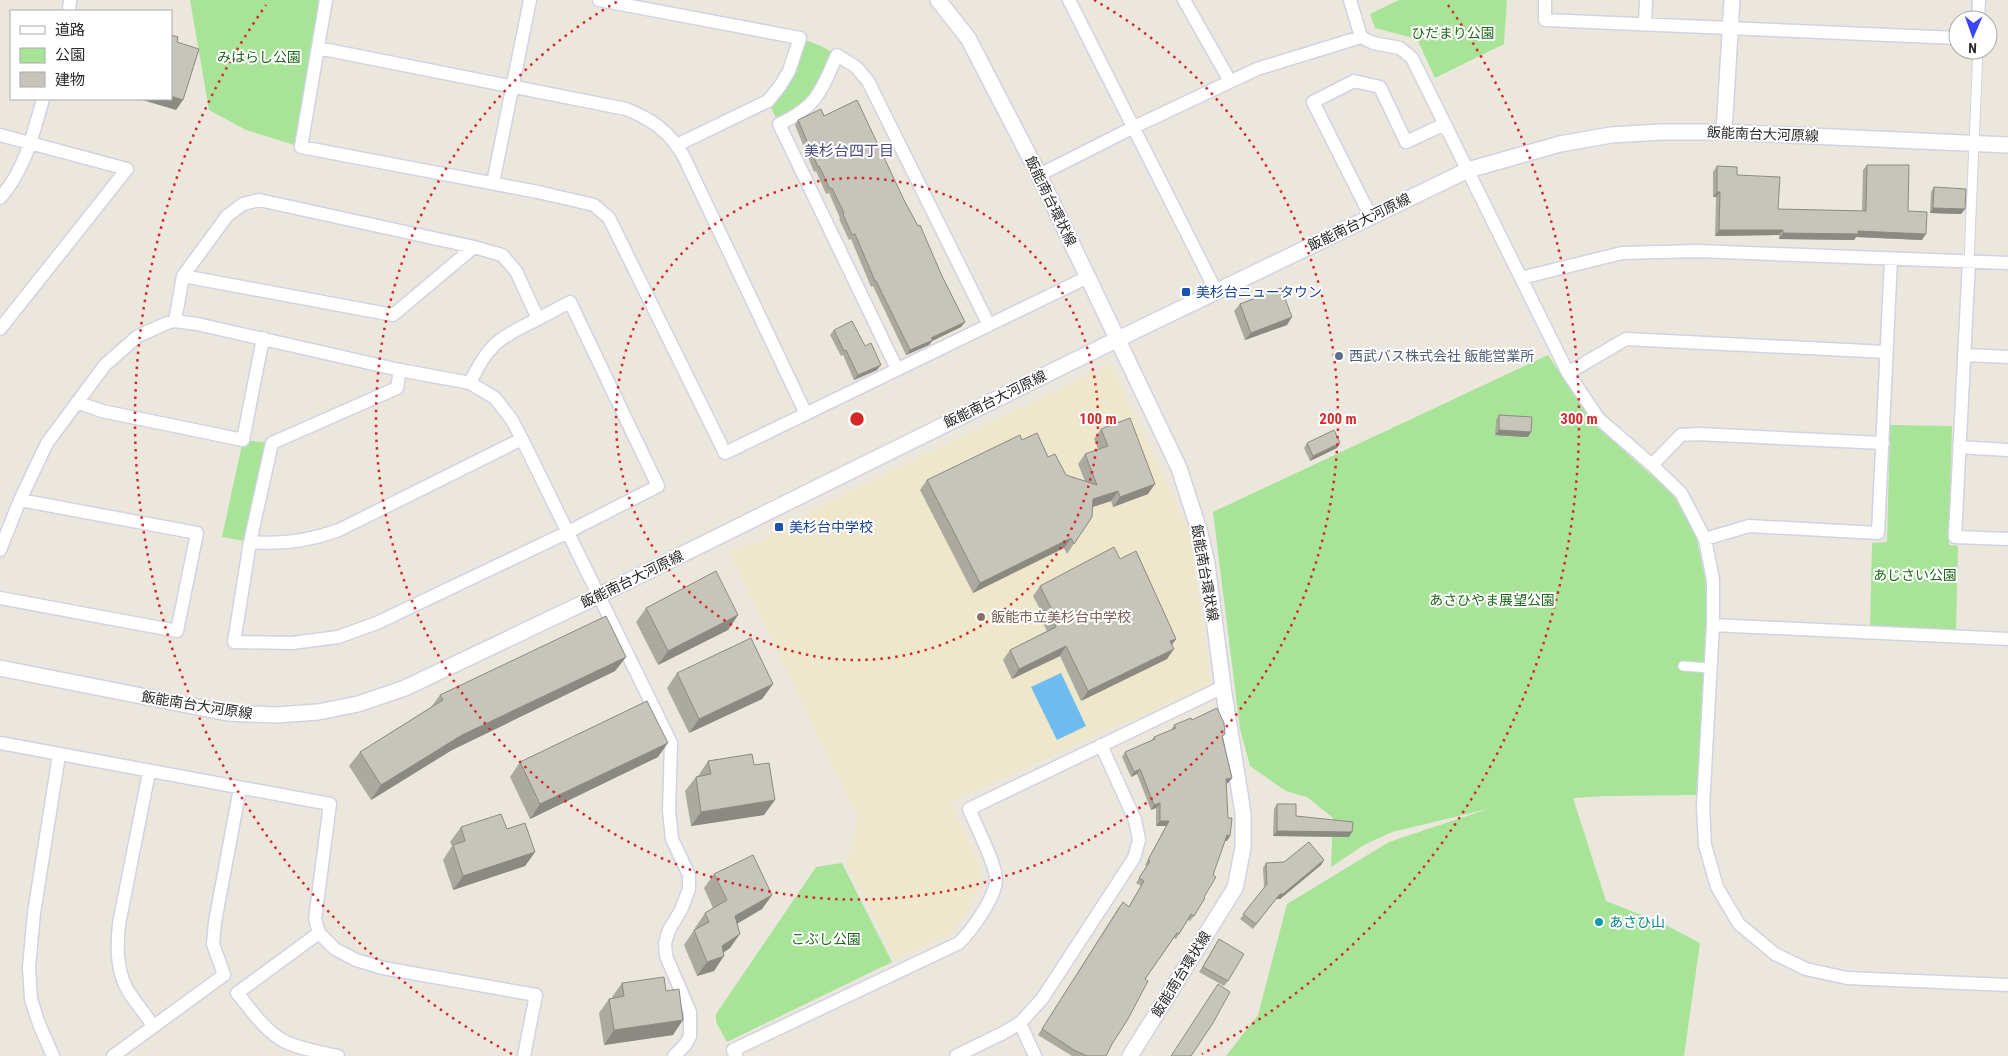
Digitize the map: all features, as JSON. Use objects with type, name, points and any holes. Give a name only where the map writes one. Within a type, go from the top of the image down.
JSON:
[{"type":"street","points":[[326,0],[301,147],[493,183],[594,205],[609,218],[725,453],[1088,277]]},
{"type":"street","points":[[493,183],[530,0]]},
{"type":"street","points":[[599,0],[800,38],[789,71],[768,101],[677,145]]},
{"type":"street","name":"飯能南台環状線","points":[[938,0],[968,38],[1039,175],[1088,277],[1116,340],[1179,468],[1200,533],[1207,564],[1223,687],[1243,813],[1243,848],[1235,888],[1130,1056]]},
{"type":"street","points":[[1069,0],[1216,291]]},
{"type":"street","points":[[1350,0],[1361,37]]},
{"type":"street","points":[[1545,0],[1544,20],[1948,38]]},
{"type":"street","points":[[1645,24],[1646,0]]},
{"type":"street","points":[[1724,132],[1732,0]]},
{"type":"street","points":[[1187,1],[1230,81]]},
{"type":"street","points":[[1039,175],[1134,127],[1257,69],[1361,37],[1373,43],[1400,48],[1406,51],[1412,58],[1568,373],[1599,419],[1652,465],[1680,493],[1706,539],[1713,580],[1713,625],[1703,807],[1705,845],[1717,887],[1740,924],[1774,954],[1806,969],[1847,978],[2008,985]]},
{"type":"street","points":[[318,48],[626,109],[648,118],[665,131],[677,145],[806,414]]},
{"type":"street","points":[[897,369],[779,124],[794,118],[811,106],[825,82],[837,55],[856,67],[868,81],[989,325]]},
{"type":"street","points":[[1978,60],[1955,537],[2008,539]]},
{"type":"street","points":[[1370,217],[1312,102],[1354,81],[1380,87],[1406,142],[1445,124]]},
{"type":"street","points":[[0,198],[9,189],[26,157],[43,100]]},
{"type":"street","name":"飯能南台大河原線","points":[[0,668],[228,712],[276,715],[318,712],[358,704],[406,688],[598,596],[1216,291],[1468,170],[1560,144],[1611,135],[1661,132],[1724,132],[2008,145]]},
{"type":"street","points":[[0,136],[127,170],[0,329]]},
{"type":"street","points":[[175,321],[183,276],[227,216],[243,204],[259,200],[474,247],[502,255],[516,271],[538,318]]},
{"type":"street","points":[[183,276],[393,315],[474,247]]},
{"type":"street","points":[[1520,278],[1622,253],[1697,251],[2008,263]]},
{"type":"street","points":[[1706,539],[1749,526],[1878,533],[1891,259]]},
{"type":"street","points":[[400,370],[397,388],[272,443],[250,542],[234,642],[292,643],[338,637],[377,623],[568,532],[658,486],[570,302],[506,335],[490,347],[479,363],[470,383]]},
{"type":"street","points":[[0,550],[46,443],[104,365],[138,336],[167,323],[175,321],[263,338],[400,370],[470,383],[495,398],[512,420],[522,439],[671,743],[669,810],[672,839],[689,875],[689,889],[681,910],[668,930],[665,943],[666,956],[690,1012],[690,1036],[685,1045],[674,1056]]},
{"type":"street","points":[[77,402],[102,411],[243,440],[263,338]]},
{"type":"street","points":[[1568,373],[1626,339],[1886,352]]},
{"type":"street","points":[[1964,355],[2008,357]]},
{"type":"street","points":[[1652,465],[1681,435],[1696,434],[1883,443]]},
{"type":"street","points":[[250,542],[290,543],[317,538],[338,530],[522,439]]},
{"type":"street","points":[[1959,447],[2008,450]]},
{"type":"street","points":[[0,598],[177,631],[197,533],[20,500]]},
{"type":"street","points":[[1713,625],[2008,639]]},
{"type":"street","points":[[1682,666],[1710,668]]},
{"type":"street","points":[[736,1056],[733,1050],[959,943],[967,935],[995,890],[996,877],[969,810],[1223,687]]},
{"type":"street","points":[[0,743],[330,804],[315,920],[319,933],[336,949],[356,960],[383,968],[536,995],[524,1056]]},
{"type":"street","points":[[956,1056],[1020,1023],[1042,999],[1134,858],[1139,840],[1135,820],[1101,745]]},
{"type":"street","points":[[53,1056],[39,1024],[31,998],[29,967],[34,913],[59,755]]},
{"type":"street","points":[[149,772],[119,924],[117,945],[120,967],[126,987],[154,1026]]},
{"type":"street","points":[[113,1056],[224,975],[213,944],[215,922],[240,788]]},
{"type":"street","points":[[319,933],[237,993],[264,1025],[282,1040],[338,1056]]},
{"type":"street","points":[[1020,1023],[1035,1056]]},
{"type":"shaded area","name":"飯能市立美杉台中学校","points":[[1110,364],[1190,533],[1211,684],[950,802],[981,870],[978,892],[954,931],[895,960],[847,864],[858,819],[729,551],[758,542],[792,526],[816,509]]},
{"type":"green space","name":"みはらし公園","points":[[190,0],[326,0],[301,147],[246,130],[209,110]]},
{"type":"green space","name":"ひだまり公園","points":[[1399,0],[1507,0],[1504,44],[1435,78],[1417,39],[1375,28],[1370,14]]},
{"type":"green space","points":[[800,38],[837,55],[825,82],[779,124],[768,101]]},
{"type":"green space","name":"あさひやま展望公園","points":[[1548,355],[1582,406],[1611,439],[1671,493],[1683,509],[1696,536],[1705,577],[1708,610],[1699,795],[1573,798],[1606,901],[1662,923],[1700,943],[1684,1056],[1226,1056],[1258,1015],[1287,904],[1389,842],[1488,809],[1392,832],[1364,845],[1331,867],[1333,818],[1307,797],[1286,791],[1250,766],[1240,729],[1213,512]]},
{"type":"green space","name":"あじさい公園","points":[[1890,425],[1952,426],[1949,545],[1958,546],[1956,631],[1870,628],[1872,543],[1887,542]]},
{"type":"green space","points":[[243,440],[272,443],[250,542],[222,537]]},
{"type":"green space","name":"こぶし公園","points":[[842,863],[892,962],[727,1042],[716,1022],[716,1014],[816,867]]},
{"type":"water","points":[[1061,673],[1086,726],[1057,740],[1031,687]]},
{"type":"building","points":[[172,35],[178,37],[177,42],[199,49],[183,100],[172,96]]},
{"type":"building","points":[[857,100],[904,200],[918,226],[920,225],[942,276],[965,322],[931,338],[933,340],[910,350],[875,281],[855,234],[852,235],[832,188],[830,189],[818,167],[798,120],[821,109],[824,116]]},
{"type":"building","points":[[1867,165],[1909,165],[1908,211],[1927,212],[1926,234],[1858,231],[1858,234],[1783,233],[1783,230],[1719,230],[1720,192],[1717,192],[1717,166],[1737,167],[1737,175],[1780,177],[1778,209],[1866,211]]},
{"type":"building","points":[[1934,187],[1966,189],[1965,209],[1933,208]]},
{"type":"building","points":[[1281,288],[1292,317],[1251,333],[1240,304]]},
{"type":"building","points":[[852,321],[865,346],[871,343],[881,365],[858,375],[834,330]]},
{"type":"building","points":[[1499,415],[1532,417],[1531,432],[1499,430]]},
{"type":"building","points":[[1130,418],[1155,484],[1120,497],[1118,491],[1093,499],[1092,517],[1074,544],[1071,538],[980,583],[927,480],[1020,435],[1022,440],[1037,433],[1048,457],[1055,454],[1066,475],[1097,485],[1085,454],[1108,446],[1101,429]]},
{"type":"building","points":[[1334,430],[1340,443],[1313,456],[1307,443]]},
{"type":"building","points":[[1114,547],[1120,559],[1136,551],[1176,639],[1170,641],[1174,649],[1088,691],[1066,646],[1019,669],[1010,650],[1056,627],[1050,614],[1053,612],[1040,586]]},
{"type":"building","points":[[716,571],[738,615],[668,651],[646,608]]},
{"type":"building","points":[[606,616],[626,657],[462,735],[381,785],[360,752],[443,700],[440,695]]},
{"type":"building","points":[[751,638],[773,684],[699,719],[677,673]]},
{"type":"building","points":[[647,701],[668,743],[540,804],[520,762]]},
{"type":"building","points":[[1217,708],[1224,723],[1225,734],[1222,736],[1232,778],[1226,779],[1228,818],[1232,818],[1230,836],[1227,835],[1213,875],[1216,877],[1194,916],[1191,914],[1179,934],[1177,933],[1145,979],[1148,981],[1106,1056],[1087,1056],[1074,1050],[1042,1029],[1123,902],[1129,907],[1144,881],[1139,878],[1150,861],[1148,860],[1169,821],[1160,821],[1160,803],[1154,805],[1140,769],[1134,772],[1125,752],[1176,728],[1174,725],[1191,718],[1192,720]]},
{"type":"building","points":[[752,754],[754,765],[769,763],[775,800],[701,812],[696,777],[711,774],[708,761]]},
{"type":"building","points":[[1277,804],[1296,804],[1296,816],[1353,822],[1352,832],[1277,831]]},
{"type":"building","points":[[501,814],[507,829],[525,823],[535,852],[463,876],[453,845],[465,841],[461,827]]},
{"type":"building","points":[[1309,842],[1324,860],[1283,894],[1280,894],[1256,924],[1243,914],[1267,884],[1266,863],[1284,862]]},
{"type":"building","points":[[753,855],[772,895],[735,916],[740,934],[722,946],[724,956],[707,962],[694,930],[709,922],[705,913],[727,900],[714,874]]},
{"type":"building","points":[[1219,939],[1244,954],[1228,981],[1203,967]]},
{"type":"building","points":[[664,977],[666,991],[679,989],[683,1020],[614,1030],[609,999],[624,996],[622,983]]},
{"type":"building","points":[[1218,984],[1230,992],[1213,1023],[1191,1056],[1171,1056]]},
{"type":"place","name":"美杉台ニュータウン","points":[[1186,292]]},
{"type":"place","name":"西武バス株式会社 飯能営業所","points":[[1339,356]]},
{"type":"place","name":"美杉台中学校","points":[[779,527]]},
{"type":"place","name":"飯能市立美杉台中学校","points":[[981,617]]},
{"type":"place","name":"あさひ山","points":[[1599,922]]},
{"type":"district","name":"美杉台四丁目","points":[[849,151]]}]
